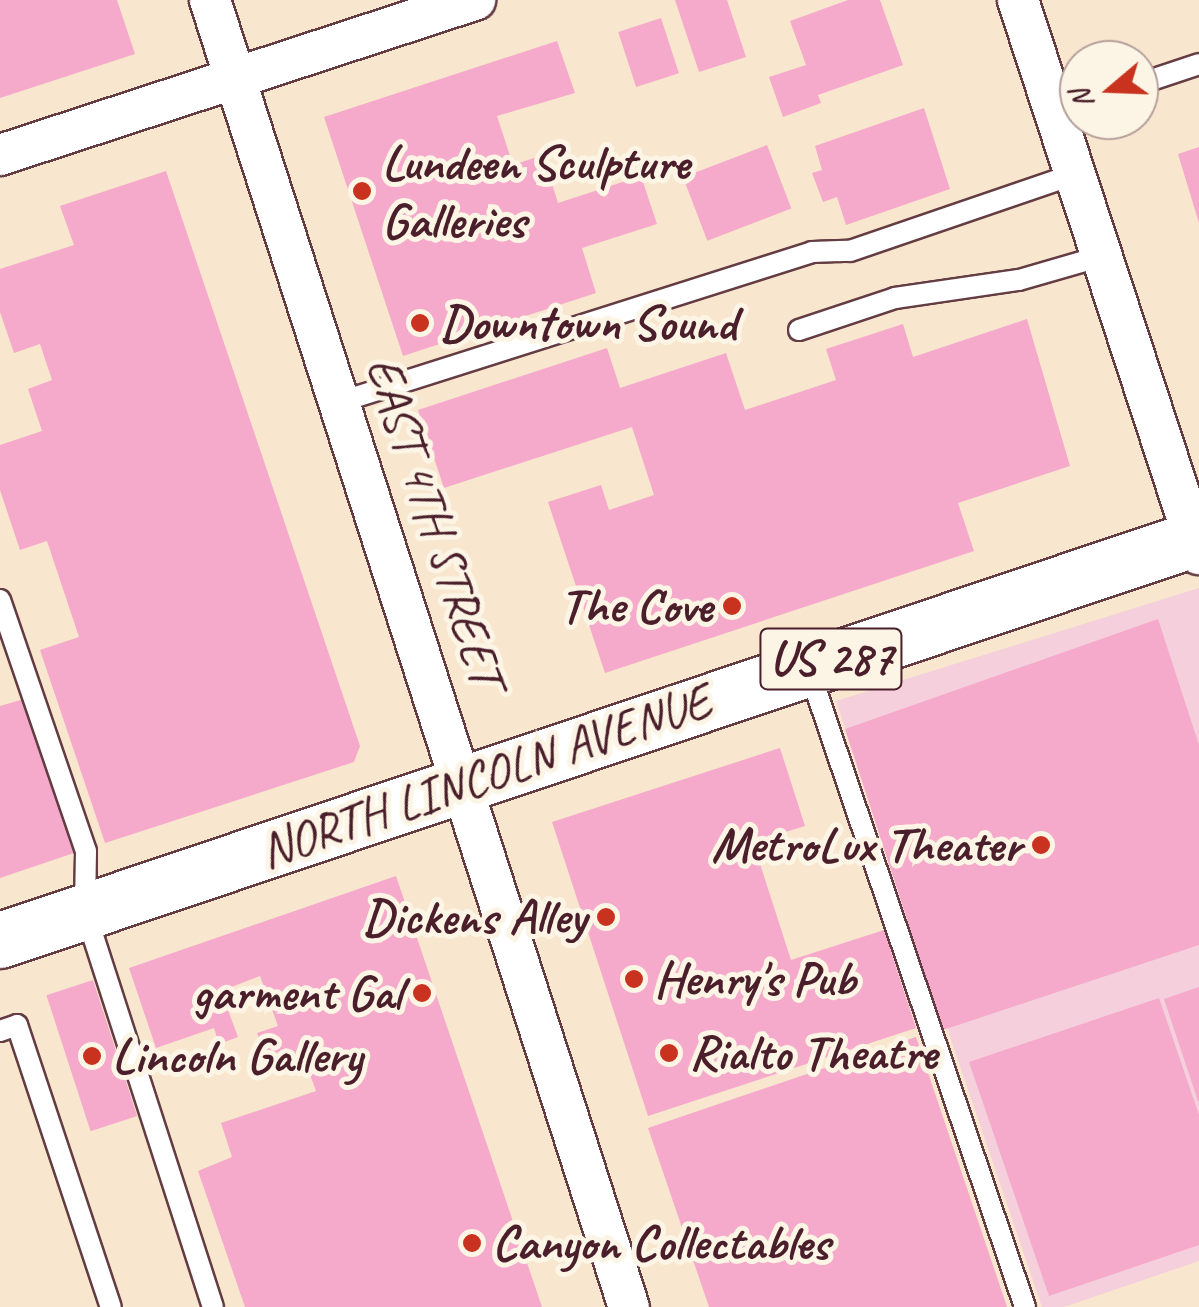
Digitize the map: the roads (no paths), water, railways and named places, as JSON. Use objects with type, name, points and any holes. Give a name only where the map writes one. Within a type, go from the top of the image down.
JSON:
[{"type":"highway","name":"NORTH LINCOLN AVENUE","points":[[0,940],[808,667],[1197,543]]},
{"type":"street","name":"EAST 4TH STREET","points":[[210,0],[464,782],[629,1307]]},
{"type":"street","points":[[0,154],[475,0]]},
{"type":"street","points":[[1018,0],[1059,91]]},
{"type":"street","points":[[1071,140],[1075,174],[1197,543]]},
{"type":"lane","points":[[1159,77],[1199,64]]},
{"type":"lane","points":[[340,402],[812,252],[850,251],[1075,174]]},
{"type":"lane","points":[[799,330],[895,298],[1018,280],[1102,256]]},
{"type":"lane","points":[[0,600],[86,851],[84,912],[214,1307]]},
{"type":"lane","points":[[808,667],[1026,1307]]},
{"type":"lane","points":[[0,1031],[17,1025],[111,1307]]},
{"type":"place","name":"Lundeen Sculpture Galleries","points":[[362,191]]},
{"type":"place","name":"Downtown Sound","points":[[420,323]]},
{"type":"place","name":"The Cove","points":[[732,606]]},
{"type":"place","name":"MetroLux Theater","points":[[1041,845]]},
{"type":"place","name":"Dickens Alley","points":[[606,917]]},
{"type":"place","name":"Henry's Pub","points":[[634,979]]},
{"type":"place","name":"garment Gal","points":[[422,993]]},
{"type":"place","name":"Rialto Theatre","points":[[669,1053]]},
{"type":"place","name":"Lincoln Gallery","points":[[92,1056]]},
{"type":"place","name":"Canyon Collectables","points":[[472,1243]]}]
